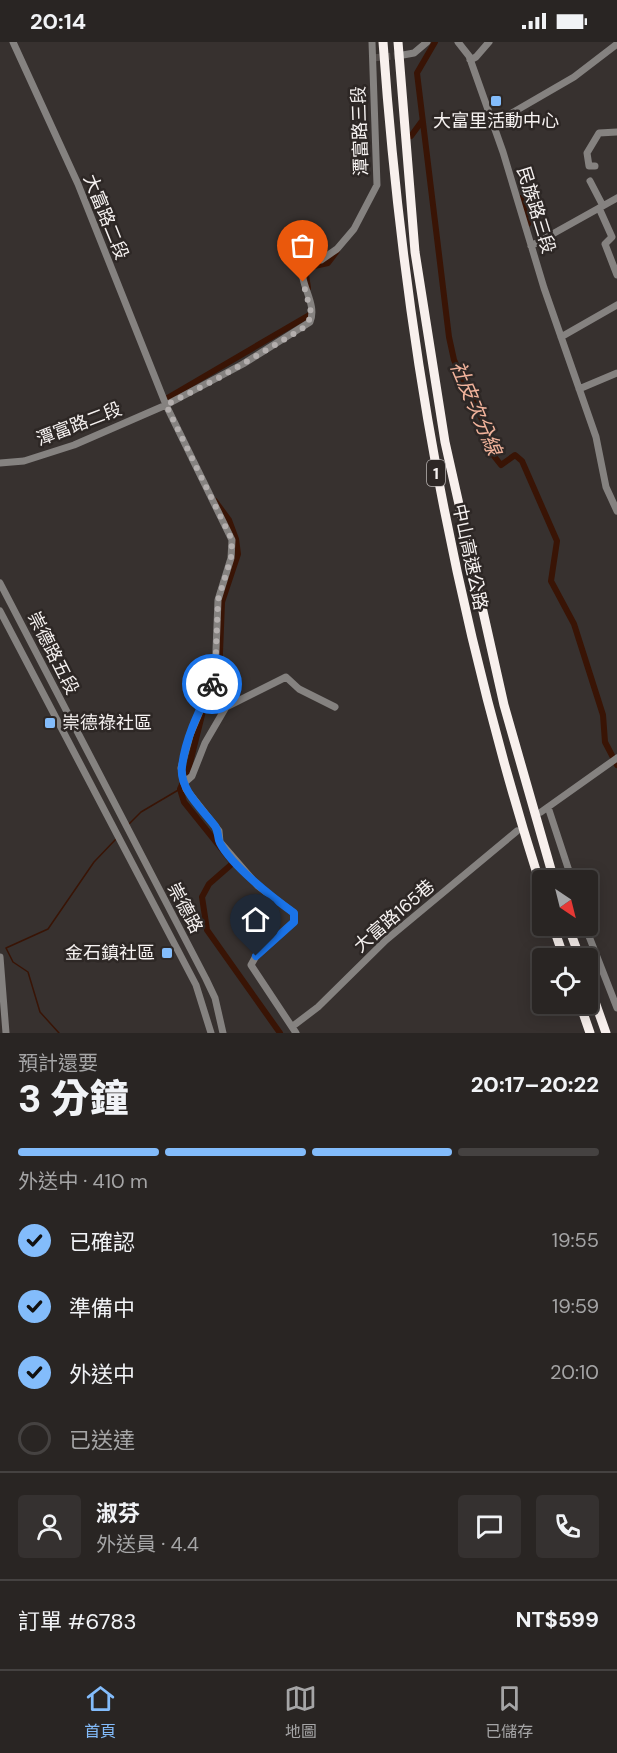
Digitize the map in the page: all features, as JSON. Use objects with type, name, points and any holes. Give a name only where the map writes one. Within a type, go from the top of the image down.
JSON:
[{"type":"highway","name":"中山高速公路","points":[[383,42],[393,175],[409,309],[437,479],[450,545],[489,707],[536,870]]},
{"type":"highway","name":"中山高速公路","points":[[398,42],[415,252],[445,442],[504,705],[551,870]]},
{"type":"highway","points":[[598,1010],[606,1033]]},
{"type":"highway","points":[[583,1014],[590,1033]]},
{"type":"street","name":"大富路二段","points":[[12,42],[78,184],[166,405],[232,540],[231,558],[218,600],[215,676],[190,735],[181,768],[184,783]]},
{"type":"street","name":"潭富路三段","points":[[166,405],[235,369],[310,322],[311,306],[300,274],[303,264],[309,260],[321,260],[337,249],[354,229],[377,185],[372,42]]},
{"type":"street","points":[[403,56],[414,53],[427,42]]},
{"type":"street","name":"民族路三段","points":[[458,42],[464,47],[470,60],[493,124],[531,246],[596,437],[606,487],[617,511]]},
{"type":"street","points":[[470,60],[476,57],[489,42]]},
{"type":"street","points":[[493,124],[574,77],[617,44]]},
{"type":"street","points":[[595,166],[589,166],[587,153],[599,133],[617,132]]},
{"type":"street","points":[[590,181],[612,237],[605,244],[617,274]]},
{"type":"street","points":[[531,246],[617,198]]},
{"type":"street","points":[[561,337],[617,305]]},
{"type":"street","points":[[579,389],[617,373]]},
{"type":"street","name":"潭富路二段","points":[[0,463],[24,461],[74,445],[166,405]]},
{"type":"street","name":"崇德路五段","points":[[0,583],[114,800]]},
{"type":"street","name":"崇德路五段","points":[[0,611],[103,805]]},
{"type":"street","points":[[295,1030],[251,965],[256,956],[294,922],[294,913],[258,886],[233,858],[220,842],[219,831],[184,783],[192,776],[221,713],[238,699],[286,677],[300,689],[335,707]]},
{"type":"street","points":[[541,812],[617,758]]},
{"type":"street","name":"崇德路","points":[[114,800],[215,998],[223,1033]]},
{"type":"street","name":"崇德路","points":[[103,805],[196,985],[211,1033]]},
{"type":"street","points":[[548,807],[569,870]]},
{"type":"street","name":"大富路165巷","points":[[295,1030],[386,940],[517,831]]},
{"type":"street","points":[[589,936],[617,1008]]},
{"type":"street","points":[[0,957],[6,1033]]},
{"type":"waterway","name":"社皮次分線","points":[[435,42],[417,73],[449,337],[454,360],[485,426],[490,451],[501,465],[515,455],[522,461],[557,541],[551,581],[574,624],[603,715],[605,742],[617,765]]},
{"type":"waterway","points":[[411,136],[422,121]]},
{"type":"waterway","points":[[521,198],[528,224]]},
{"type":"waterway","points":[[308,288],[305,268],[328,263],[337,251]]},
{"type":"waterway","points":[[166,404],[164,400],[311,314],[311,310]]},
{"type":"waterway","points":[[209,699],[219,678],[222,602],[238,554],[236,539],[229,520],[215,501]]},
{"type":"waterway","points":[[203,711],[188,771],[180,789],[184,802],[233,863],[209,884],[202,897],[207,930],[280,1033]]},
{"type":"waterway","points":[[129,824],[141,812],[180,789]]},
{"type":"waterway","points":[[59,1033],[40,1012],[28,972],[13,962],[6,948],[48,929],[94,862],[116,839]]},
{"type":"tunnel","points":[[373,58],[403,55]]},
{"type":"way so far","points":[[212,684],[215,676],[218,600],[231,558],[232,540],[166,405],[246,363],[310,322],[311,306],[303,282]]},
{"type":"place","name":"大富里活動中心","points":[[496,101]]},
{"type":"place","name":"崇德祿社區","points":[[50,723]]},
{"type":"place","name":"金石鎮社區","points":[[167,953]]},
{"type":"route","points":[[212,684],[190,735],[181,768],[186,789],[219,831],[220,842],[230,854],[258,886],[294,913],[294,922],[256,956]]}]
